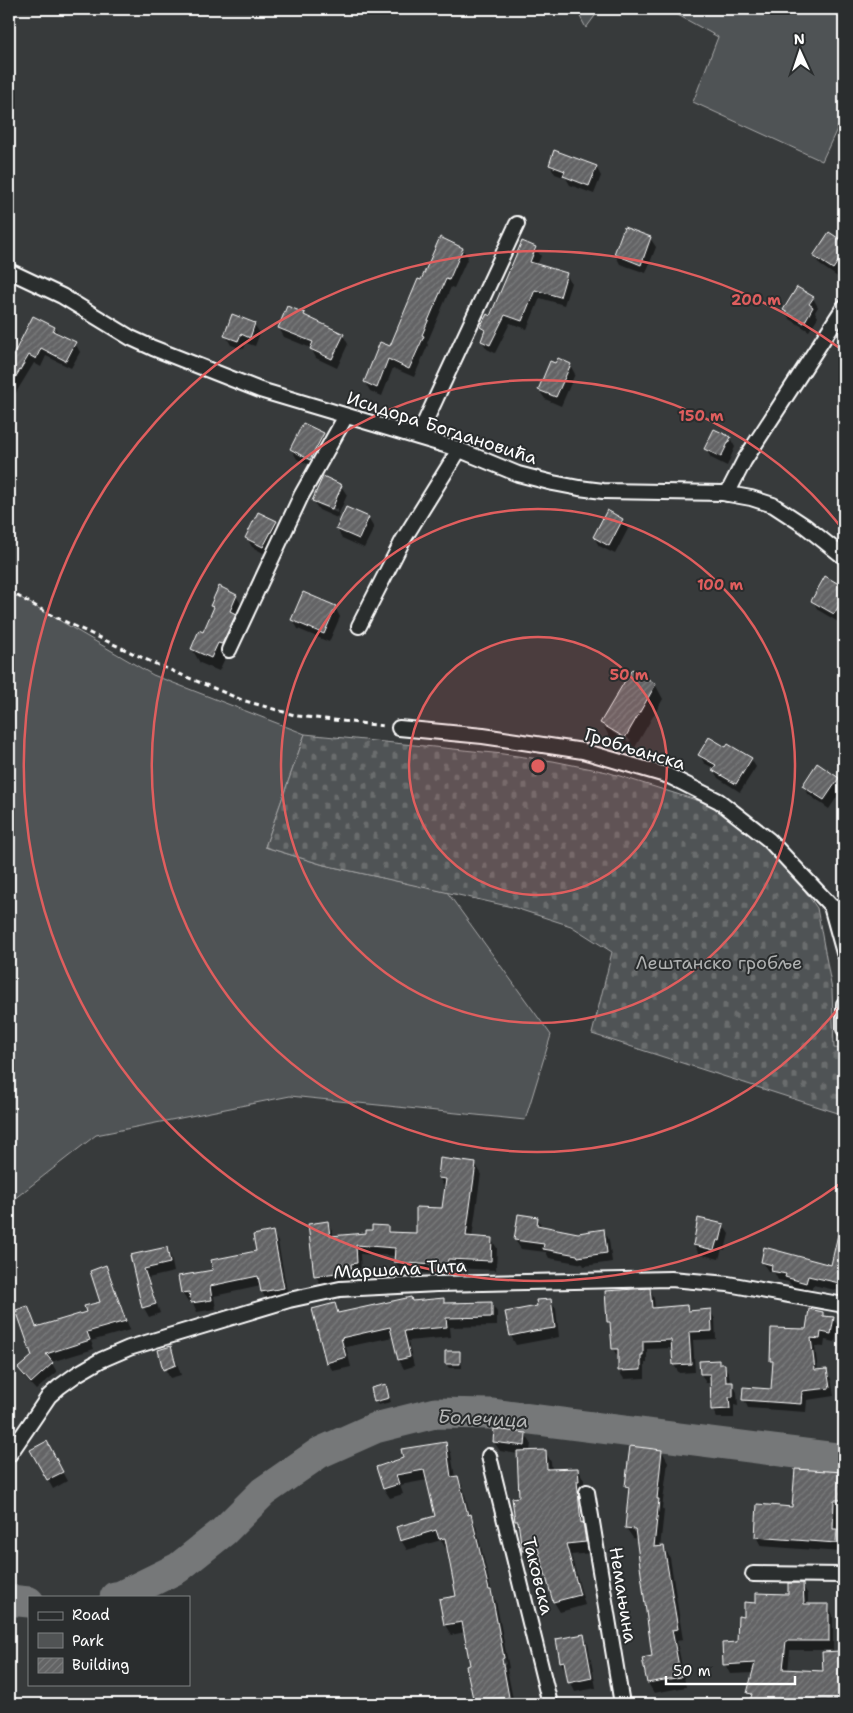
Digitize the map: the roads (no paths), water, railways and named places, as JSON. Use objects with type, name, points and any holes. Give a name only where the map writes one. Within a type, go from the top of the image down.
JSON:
[{"type":"street","points":[[418,437],[517,224]]},
{"type":"street","name":"Исидора Богдановића","points":[[9,271],[62,296],[131,338],[260,390],[460,450],[518,474],[579,488],[630,492],[728,494],[773,504],[805,526],[844,557]]},
{"type":"street","points":[[728,494],[744,461],[844,307]]},
{"type":"street","points":[[229,650],[301,496],[346,416]]},
{"type":"street","points":[[359,626],[403,540],[460,450]]},
{"type":"street","name":"Гробљанска","points":[[398,728],[483,736],[583,752],[669,776],[719,801],[769,840],[838,909]]},
{"type":"street","points":[[838,909],[844,953]]},
{"type":"street","points":[[844,1004],[844,1029]]},
{"type":"street","name":"Маршала Тита","points":[[9,1455],[50,1396],[65,1383],[102,1360],[138,1345],[289,1300],[340,1289],[437,1284],[672,1279],[728,1284],[844,1305]]},
{"type":"street","name":"Таковска","points":[[489,1456],[550,1704]]},
{"type":"street","name":"Немањина","points":[[587,1492],[622,1704]]},
{"type":"street","points":[[753,1574],[844,1575]]},
{"type":"waterway","name":"Болечица","points":[[121,1596],[178,1568],[223,1532],[263,1492],[319,1453],[375,1428],[435,1413],[491,1414],[844,1459]]},
{"type":"waterway","name":"Болечица","points":[[9,1600],[28,1602]]},
{"type":"park label","name":"Лештанско гробље","points":[[719,963]]}]
